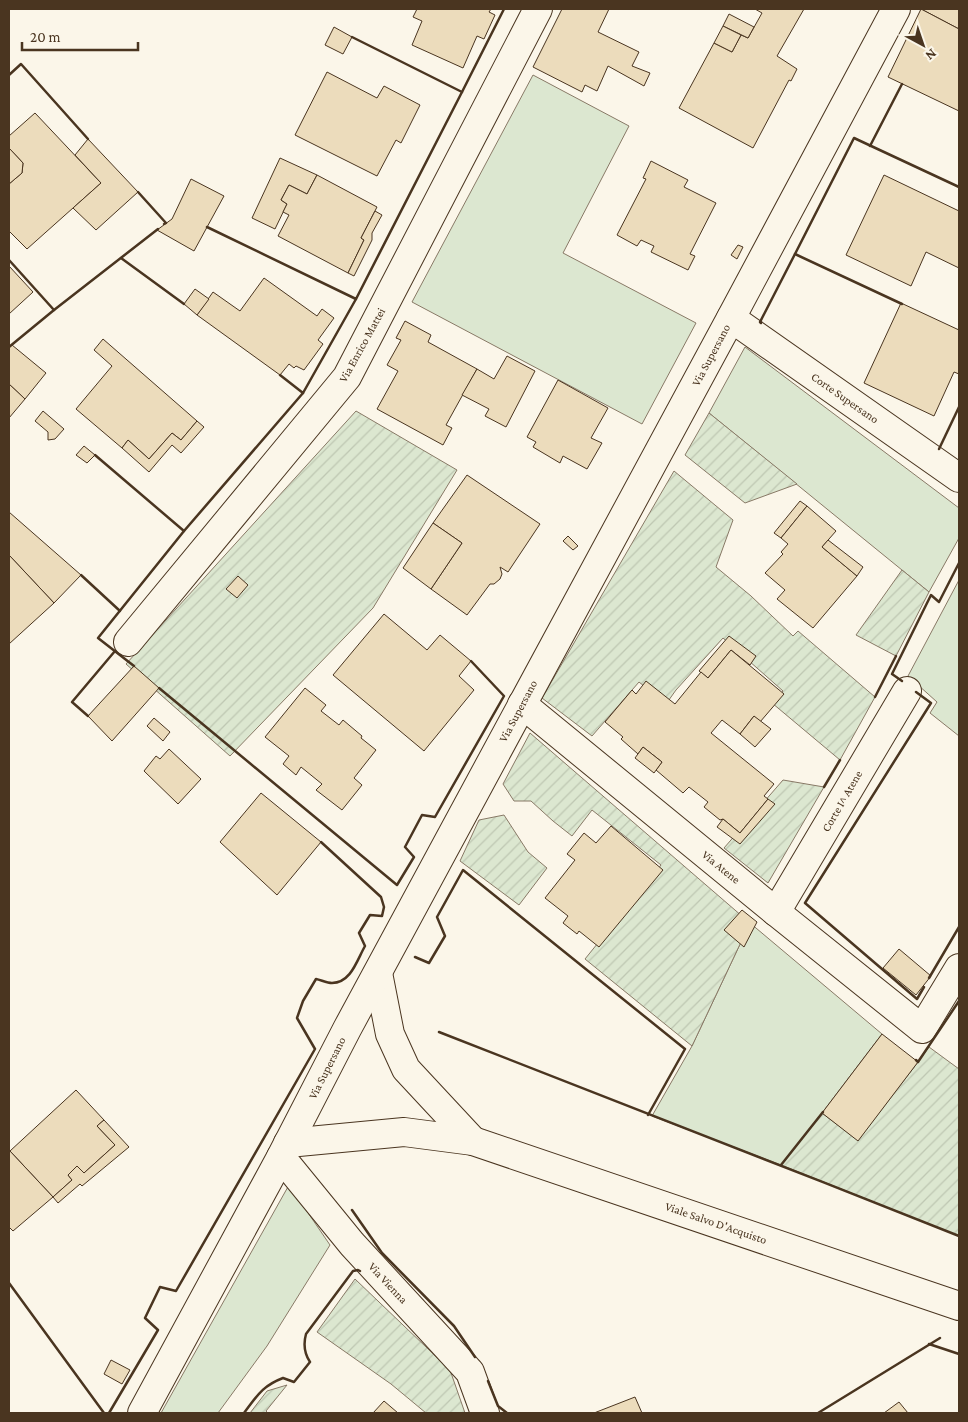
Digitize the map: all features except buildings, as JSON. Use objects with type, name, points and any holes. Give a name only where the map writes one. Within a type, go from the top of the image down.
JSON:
[{"type":"street","name":"Via Enrico Mattei","points":[[128,642],[347,377],[538,9]]},
{"type":"street","name":"Via Supersano","points":[[142,1413],[285,1150],[339,1044],[896,9]]},
{"type":"street","name":"Corte Supersano","points":[[731,318],[959,478]]},
{"type":"street","name":"Corte I^ Atene","points":[[776,912],[906,691]]},
{"type":"street","name":"Via Atene","points":[[522,704],[776,912],[922,1028],[959,968]]},
{"type":"street","name":"Viale Salvo D'Acquisto","points":[[378,973],[390,1034],[406,1070],[473,1141]]},
{"type":"street","name":"Viale Salvo D'Acquisto","points":[[285,1150],[404,1132],[473,1141],[959,1306]]},
{"type":"street","name":"Via Vienna","points":[[285,1150],[352,1244],[470,1372],[485,1413]]},
{"type":"green space","points":[[533,75],[629,126],[563,253],[696,323],[642,424],[412,302]]},
{"type":"green space","points":[[745,347],[959,508],[959,538],[929,592],[709,413]]},
{"type":"green space","points":[[356,411],[457,470],[373,608],[230,756],[126,664]]},
{"type":"green space","points":[[709,413],[797,484],[745,503],[685,455]]},
{"type":"green space","points":[[674,471],[733,520],[716,567],[751,596],[793,636],[798,631],[875,697],[840,760],[772,703],[783,691],[723,638],[676,690],[666,704],[639,682],[592,736],[542,698]]},
{"type":"green space","points":[[902,570],[929,592],[896,656],[856,635]]},
{"type":"green space","points":[[959,580],[959,736],[930,713],[937,702],[908,676]]},
{"type":"green space","points":[[530,733],[750,923],[692,1046],[585,959],[661,865],[592,810],[572,836],[531,801],[514,801],[503,784]]},
{"type":"green space","points":[[783,780],[824,787],[768,883],[724,848]]},
{"type":"green space","points":[[504,815],[528,852],[547,868],[519,905],[460,861],[479,820]]},
{"type":"green space","points":[[750,923],[882,1034],[781,1165],[652,1116],[692,1046]]},
{"type":"green space","points":[[929,1047],[959,1069],[959,1236],[781,1165],[822,1113],[858,1140]]},
{"type":"green space","points":[[289,1185],[330,1245],[267,1346],[218,1413],[161,1413]]},
{"type":"green space","points":[[355,1279],[450,1370],[465,1413],[426,1413],[391,1384],[317,1332]]},
{"type":"green space","points":[[287,1385],[266,1411],[268,1413],[250,1413],[267,1391]]},
{"type":"wall","points":[[352,37],[462,92],[504,9]]},
{"type":"wall","points":[[9,75],[21,64],[88,139]]},
{"type":"wall","points":[[870,146],[902,84]]},
{"type":"wall","points":[[207,227],[356,299],[462,92]]},
{"type":"wall","points":[[902,304],[795,254],[854,138],[959,187]]},
{"type":"wall","points":[[138,192],[166,223],[164,224]]},
{"type":"wall","points":[[54,310],[158,229]]},
{"type":"wall","points":[[761,323],[795,254]]},
{"type":"wall","points":[[121,258],[184,304]]},
{"type":"wall","points":[[9,260],[54,310],[9,347]]},
{"type":"wall","points":[[280,375],[303,393],[356,299]]},
{"type":"wall","points":[[95,455],[184,531],[303,393]]},
{"type":"wall","points":[[939,449],[959,407]]},
{"type":"wall","points":[[134,666],[98,638],[184,531]]},
{"type":"wall","points":[[902,681],[892,674],[931,595],[939,602],[959,563]]},
{"type":"wall","points":[[81,575],[120,611]]},
{"type":"wall","points":[[88,716],[72,702],[115,651]]},
{"type":"wall","points":[[875,697],[896,656]]},
{"type":"wall","points":[[159,688],[397,885],[414,857],[405,847],[422,815],[435,817],[504,696],[471,661]]},
{"type":"wall","points":[[916,692],[931,703],[805,903],[917,999],[924,987]]},
{"type":"wall","points":[[824,787],[840,760]]},
{"type":"wall","points":[[109,1413],[158,1330],[145,1318],[160,1287],[176,1291],[315,1049],[297,1018],[303,1001],[316,979],[332,983],[339,982],[349,975],[365,946],[359,933],[370,915],[382,916],[384,907],[381,897],[321,842]]},
{"type":"wall","points":[[415,957],[429,963],[445,936],[437,917],[463,870],[685,1049],[648,1115]]},
{"type":"wall","points":[[929,978],[959,927]]},
{"type":"wall","points":[[916,1060],[918,1062],[959,1001]]},
{"type":"wall","points":[[439,1032],[959,1236]]},
{"type":"wall","points":[[781,1165],[823,1112]]},
{"type":"wall","points":[[352,1210],[382,1253],[454,1326],[475,1357]]},
{"type":"wall","points":[[244,1413],[260,1392],[270,1384],[283,1378],[294,1382],[310,1362],[305,1349],[306,1334],[353,1271],[360,1271]]},
{"type":"wall","points":[[9,1283],[104,1413]]},
{"type":"wall","points":[[818,1413],[940,1338]]},
{"type":"wall","points":[[929,1344],[959,1354]]},
{"type":"wall","points":[[488,1381],[498,1406],[507,1413]]}]
